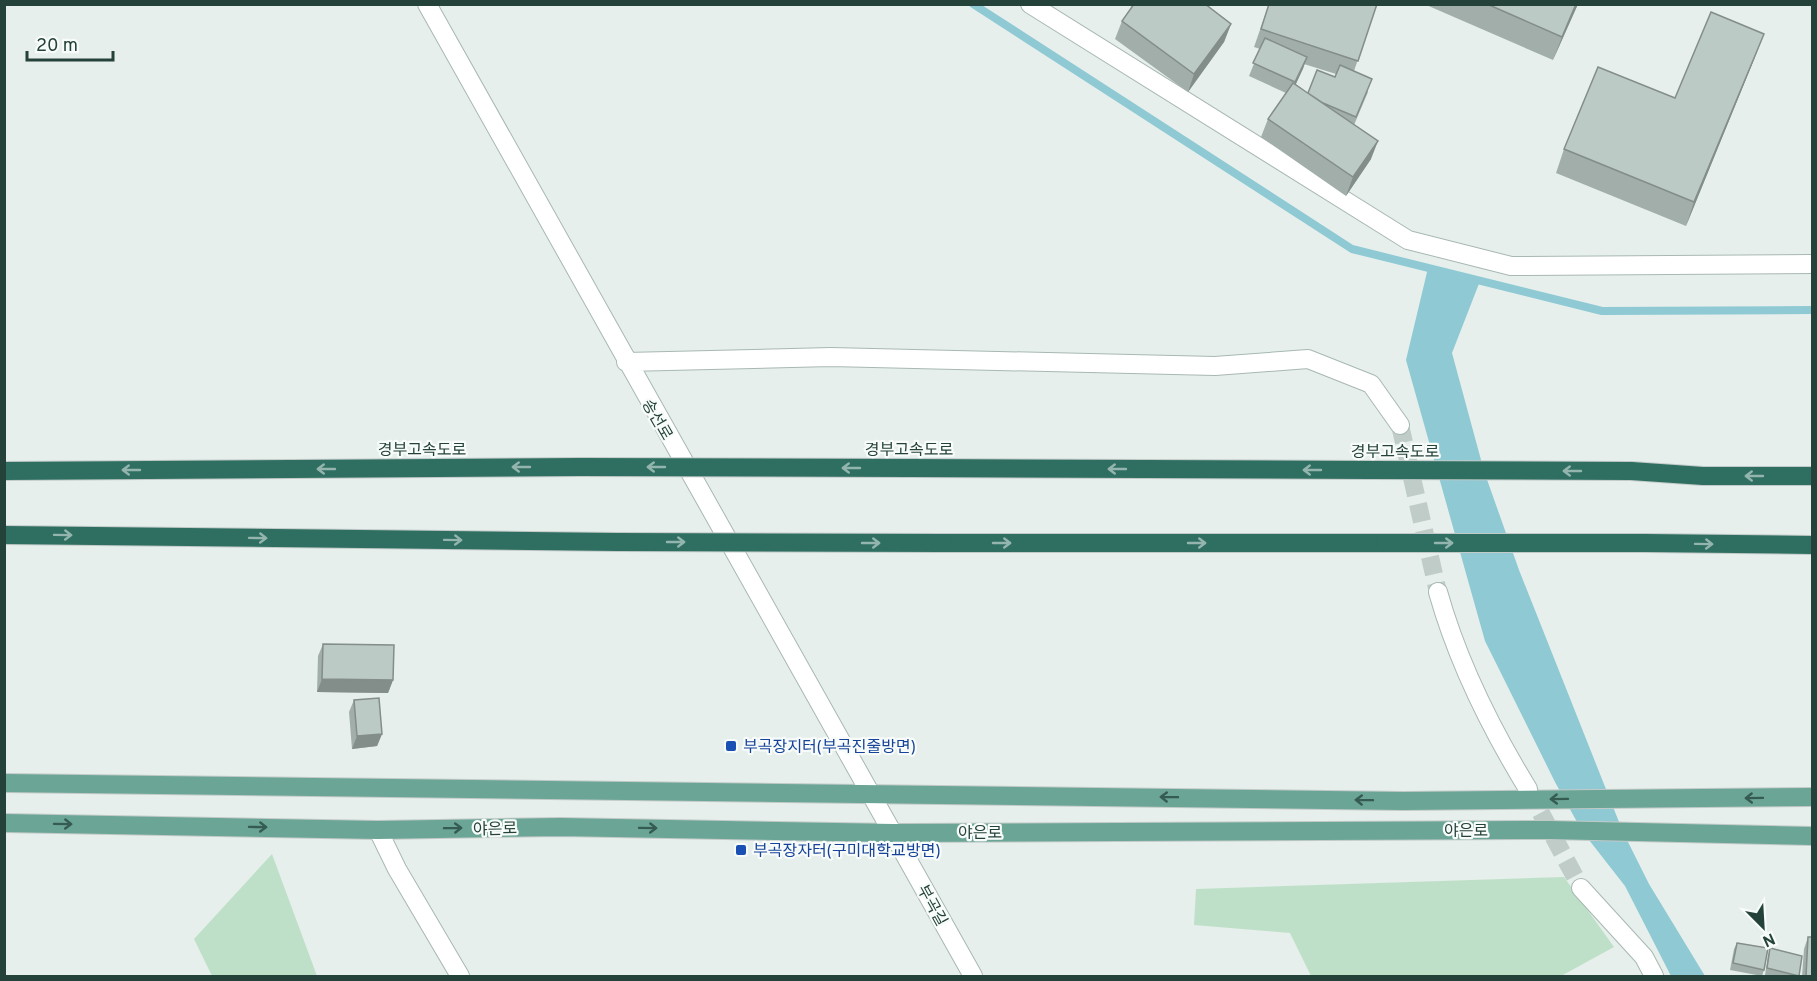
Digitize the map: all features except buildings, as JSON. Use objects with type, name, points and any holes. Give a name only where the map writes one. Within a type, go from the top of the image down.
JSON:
[{"type":"highway","name":"경부고속도로","points":[[4,471],[580,467],[1631,471],[1704,476],[1812,476]]},
{"type":"highway","points":[[4,535],[618,542],[1812,545]]},
{"type":"main road","name":"야은로","points":[[4,783],[1403,801],[1812,797]]},
{"type":"main road","name":"야은로","points":[[4,823],[378,830],[560,826],[893,833],[1549,830],[1812,836]]},
{"type":"street","name":"송선로","points":[[426,4],[893,833]]},
{"type":"street","points":[[1030,4],[1408,240],[1511,266],[1812,264]]},
{"type":"street","points":[[626,362],[831,357],[1215,366],[1308,359],[1371,384],[1400,425]]},
{"type":"street","points":[[1438,592],[1451,636],[1494,733],[1528,789]]},
{"type":"street","points":[[378,830],[397,869],[460,976]]},
{"type":"street","name":"부곡길","points":[[893,833],[973,976]]},
{"type":"street","points":[[1581,888],[1644,957],[1654,976]]},
{"type":"green space","points":[[272,854],[317,976],[212,976],[194,939]]},
{"type":"green space","points":[[1564,877],[1614,947],[1561,976],[1311,976],[1290,933],[1194,925],[1196,889]]},
{"type":"water","points":[[1428,268],[1480,281],[1452,353],[1484,471],[1519,570],[1623,832],[1649,884],[1705,976],[1671,976],[1625,886],[1582,831],[1485,641],[1406,360]]},
{"type":"waterway","points":[[973,4],[1352,249],[1602,311],[1812,310]]},
{"type":"tunnel","points":[[1400,425],[1438,592]]},
{"type":"tunnel","points":[[1528,789],[1581,888]]},
{"type":"place","name":"부곡장지터(부곡진줄방면)","points":[[731,746]]},
{"type":"place","name":"부곡장자터(구미대학교방면)","points":[[741,850]]}]
